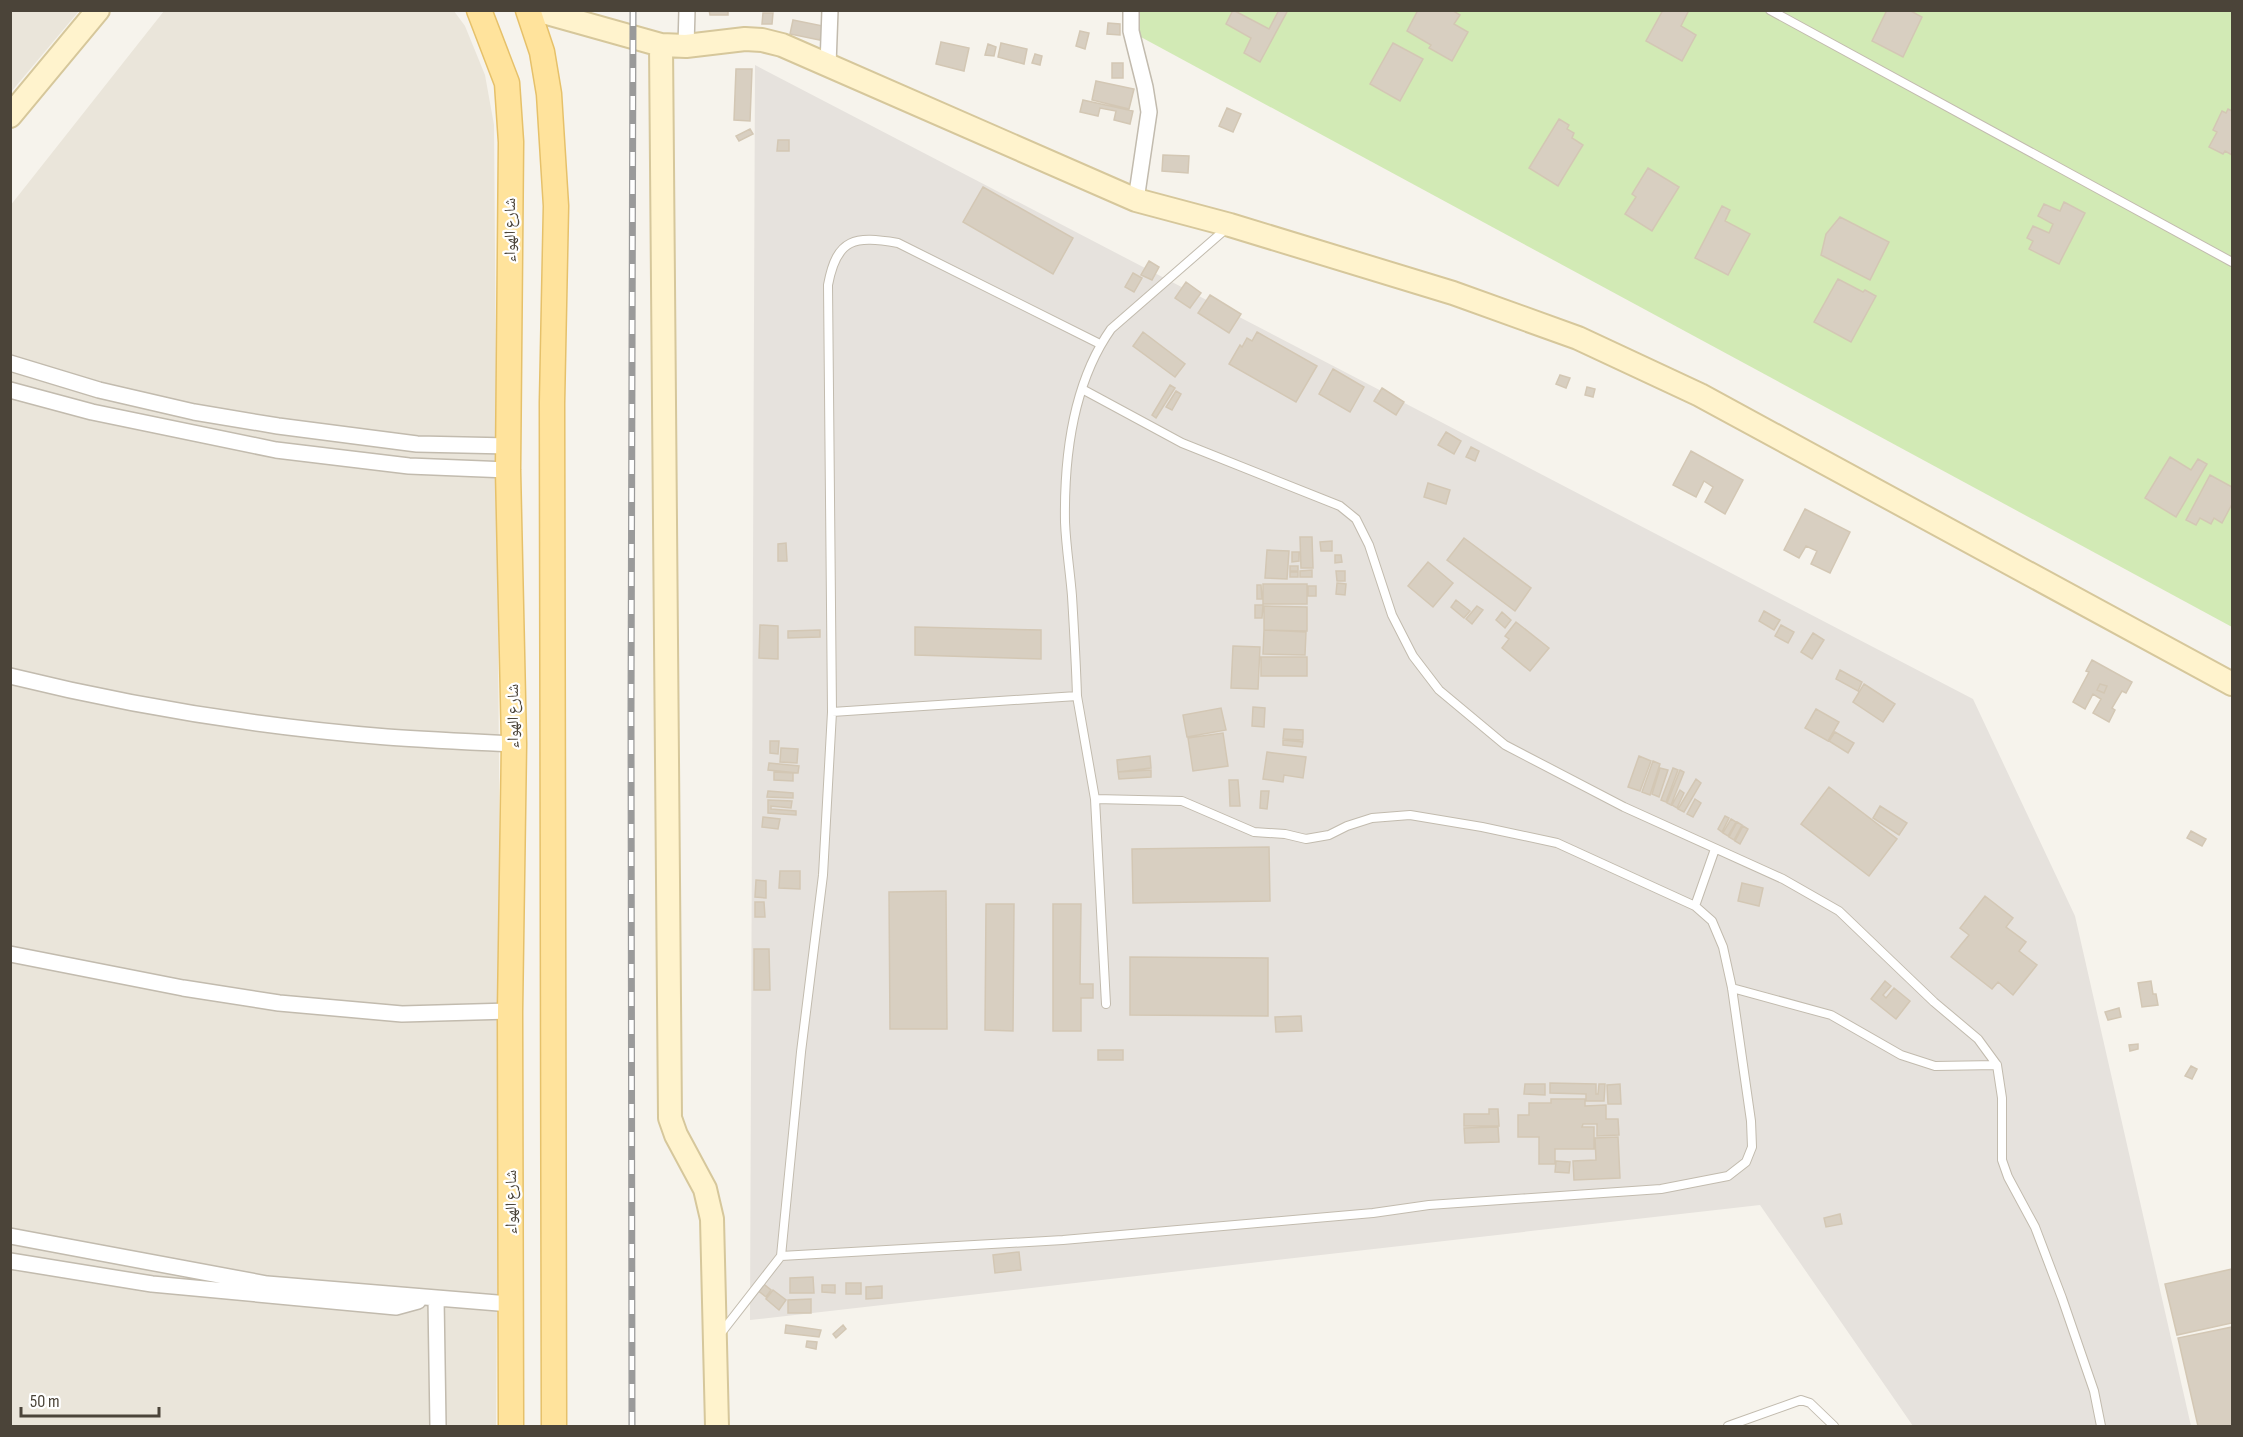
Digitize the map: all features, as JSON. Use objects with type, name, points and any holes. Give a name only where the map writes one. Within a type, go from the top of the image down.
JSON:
[{"type":"main road","name":"شارع الهواء","points":[[478,10],[507,83],[510,113],[508,470],[514,744],[510,1011],[511,1426]]},
{"type":"main road","points":[[528,10],[542,52],[549,94],[556,206],[552,414],[554,1426]]},
{"type":"street","points":[[10,116],[98,10]]},
{"type":"street","points":[[536,10],[661,45],[686,46],[745,39],[782,45],[1136,200],[1230,225],[1453,293],[1588,342],[1700,395],[2232,684]]},
{"type":"street","points":[[686,46],[687,10]]},
{"type":"street","points":[[828,65],[830,10]]},
{"type":"street","points":[[1131,10],[1131,31],[1149,112],[1136,200]]},
{"type":"street","points":[[661,45],[670,1118],[676,1135],[705,1189],[712,1219],[717,1426]]},
{"type":"street","points":[[10,363],[99,390],[194,412],[278,426],[417,444],[509,446]]},
{"type":"street","points":[[10,390],[92,412],[276,450],[409,466],[508,470]]},
{"type":"street","points":[[10,676],[116,698],[262,723],[389,737],[514,744]]},
{"type":"street","points":[[10,954],[183,988],[279,1003],[402,1014],[510,1011]]},
{"type":"street","points":[[10,1236],[267,1284],[511,1304]]},
{"type":"street","points":[[10,1261],[152,1284],[230,1293],[396,1307],[432,1298]]},
{"type":"street","points":[[432,1298],[438,1426]]},
{"type":"lane","points":[[1770,10],[2232,262]]},
{"type":"lane","points":[[1106,1004],[1095,799],[1077,696],[1075,634],[1065,512],[1066,479],[1071,444],[1082,389],[1101,344],[1111,329],[1230,225]]},
{"type":"lane","points":[[715,1340],[780,1256],[801,1052],[823,875],[832,712],[828,471],[828,285],[832,262],[845,246],[866,238],[898,243],[1101,344]]},
{"type":"lane","points":[[1082,389],[1182,442],[1340,506],[1356,519],[1369,545],[1392,615],[1413,656],[1439,690],[1505,744],[1624,807],[1784,879],[1839,911],[1934,1002],[1978,1039],[1997,1065],[2002,1098],[2002,1160],[2008,1177],[2035,1227],[2062,1298],[2094,1391],[2102,1426]]},
{"type":"lane","points":[[832,712],[1077,696]]},
{"type":"lane","points":[[780,1256],[1063,1240],[1373,1213],[1429,1205],[1661,1189],[1728,1176],[1746,1162],[1752,1147],[1751,1121],[1732,988],[1723,947],[1712,921],[1695,906],[1557,843],[1482,827],[1410,815],[1372,818],[1329,835],[1306,839],[1285,834],[1254,832],[1182,801],[1095,799]]},
{"type":"lane","points":[[1695,906],[1715,849]]},
{"type":"lane","points":[[1732,988],[1831,1016],[1901,1055],[1935,1066],[1997,1065]]},
{"type":"lane","points":[[1728,1426],[1801,1400],[1810,1403],[1834,1426]]},
{"type":"shaded area","points":[[10,11],[79,11],[11,92]]},
{"type":"shaded area","points":[[164,11],[454,11],[465,26],[485,75],[494,125],[500,894],[496,1426],[11,1426],[10,206]]},
{"type":"shaded area","points":[[755,65],[1973,699],[2075,916],[2191,1426],[1913,1426],[1760,1205],[750,1320]]},
{"type":"green space","points":[[1140,10],[2232,11],[2232,627],[1139,36]]},
{"type":"building","points":[[709,10],[728,10],[728,15],[710,15]]},
{"type":"building","points":[[1233,10],[1269,29],[1279,10],[1288,10],[1260,62],[1244,53],[1251,38],[1226,24]]},
{"type":"building","points":[[1418,10],[1452,10],[1460,15],[1454,24],[1468,32],[1452,61],[1429,48],[1431,45],[1407,31]]},
{"type":"building","points":[[1663,10],[1689,10],[1681,26],[1696,35],[1682,61],[1646,41]]},
{"type":"building","points":[[1887,10],[1909,10],[1922,17],[1903,57],[1872,41]]},
{"type":"building","points":[[763,13],[773,13],[772,24],[762,24]]},
{"type":"building","points":[[793,20],[823,26],[820,40],[790,34]]},
{"type":"building","points":[[1108,23],[1120,24],[1120,35],[1107,34]]},
{"type":"building","points":[[1080,31],[1089,33],[1085,49],[1076,46]]},
{"type":"building","points":[[941,42],[969,48],[964,71],[936,64]]},
{"type":"building","points":[[1001,43],[1027,49],[1024,64],[998,57]]},
{"type":"building","points":[[1393,43],[1423,59],[1400,101],[1370,84]]},
{"type":"building","points":[[988,44],[996,47],[994,56],[985,55]]},
{"type":"building","points":[[1035,54],[1042,56],[1040,65],[1032,63]]},
{"type":"building","points":[[1112,63],[1123,63],[1123,78],[1112,78]]},
{"type":"building","points":[[736,69],[752,69],[750,121],[734,120]]},
{"type":"building","points":[[1096,81],[1134,89],[1129,109],[1092,100]]},
{"type":"building","points":[[1083,100],[1133,111],[1130,124],[1114,120],[1116,111],[1100,108],[1098,116],[1080,112]]},
{"type":"building","points":[[1227,108],[1241,114],[1233,132],[1219,126]]},
{"type":"building","points":[[2228,109],[2232,111],[2232,155],[2225,151],[2223,154],[2209,147],[2217,132],[2213,130],[2222,111],[2226,113]]},
{"type":"building","points":[[1559,119],[1569,125],[1567,129],[1574,133],[1572,138],[1583,145],[1558,186],[1529,168]]},
{"type":"building","points":[[750,129],[753,134],[739,141],[736,136]]},
{"type":"building","points":[[778,140],[789,140],[789,151],[777,151]]},
{"type":"building","points":[[1163,155],[1189,156],[1188,173],[1162,171]]},
{"type":"building","points":[[1648,168],[1679,187],[1652,231],[1625,214],[1636,197],[1632,194]]},
{"type":"building","points":[[983,187],[1073,238],[1053,274],[963,222]]},
{"type":"building","points":[[2064,202],[2085,213],[2059,264],[2029,249],[2033,241],[2027,238],[2033,226],[2049,233],[2053,224],[2038,216],[2044,204],[2060,211]]},
{"type":"building","points":[[1722,206],[1730,210],[1725,221],[1750,234],[1728,275],[1695,258]]},
{"type":"building","points":[[1840,217],[1889,242],[1870,280],[1821,255],[1826,234]]},
{"type":"building","points":[[1149,261],[1159,267],[1152,280],[1141,275]]},
{"type":"building","points":[[1133,273],[1142,278],[1134,292],[1125,287]]},
{"type":"building","points":[[1838,279],[1876,296],[1851,342],[1814,322]]},
{"type":"building","points":[[1186,282],[1201,293],[1190,308],[1175,298]]},
{"type":"building","points":[[1210,295],[1241,314],[1229,333],[1198,313]]},
{"type":"building","points":[[1143,332],[1185,364],[1175,377],[1133,346]]},
{"type":"building","points":[[1257,332],[1317,366],[1296,402],[1229,364],[1240,345],[1242,347],[1247,338],[1252,341]]},
{"type":"building","points":[[1333,369],[1364,387],[1350,412],[1319,394]]},
{"type":"building","points":[[1560,375],[1570,378],[1566,388],[1556,384]]},
{"type":"building","points":[[1170,385],[1175,388],[1156,418],[1152,415]]},
{"type":"building","points":[[1587,387],[1595,389],[1593,397],[1585,395]]},
{"type":"building","points":[[1382,388],[1404,402],[1396,415],[1374,401]]},
{"type":"building","points":[[1176,391],[1181,394],[1172,410],[1166,407]]},
{"type":"building","points":[[1446,432],[1461,441],[1454,454],[1438,445]]},
{"type":"building","points":[[1471,447],[1479,451],[1475,461],[1466,457]]},
{"type":"building","points":[[1691,451],[1743,480],[1725,514],[1705,502],[1713,487],[1704,481],[1696,497],[1673,485]]},
{"type":"building","points":[[2170,457],[2191,470],[2198,459],[2207,464],[2176,517],[2145,498]]},
{"type":"building","points":[[2210,475],[2232,487],[2232,504],[2222,523],[2214,518],[2211,524],[2200,518],[2196,525],[2186,520]]},
{"type":"building","points":[[1428,483],[1450,490],[1446,504],[1424,497]]},
{"type":"building","points":[[1805,509],[1850,532],[1830,573],[1811,564],[1817,551],[1806,546],[1799,558],[1784,550]]},
{"type":"building","points":[[1300,537],[1312,537],[1313,568],[1301,568]]},
{"type":"building","points":[[1464,538],[1531,588],[1515,611],[1447,560]]},
{"type":"building","points":[[1332,541],[1332,551],[1321,551],[1320,542]]},
{"type":"building","points":[[786,543],[787,561],[778,561],[778,544]]},
{"type":"building","points":[[1267,550],[1289,551],[1287,579],[1265,578]]},
{"type":"building","points":[[1292,552],[1299,552],[1299,561],[1292,562]]},
{"type":"building","points":[[1335,555],[1341,555],[1342,562],[1335,563]]},
{"type":"building","points":[[1428,562],[1453,583],[1433,607],[1408,586]]},
{"type":"building","points":[[1290,566],[1298,566],[1298,571],[1290,571]]},
{"type":"building","points":[[1312,570],[1312,577],[1300,577],[1300,571]]},
{"type":"building","points":[[1336,571],[1345,571],[1345,581],[1337,581]]},
{"type":"building","points":[[1290,572],[1298,572],[1298,577],[1290,577]]},
{"type":"building","points":[[1337,583],[1346,584],[1345,595],[1336,594]]},
{"type":"building","points":[[1263,584],[1307,584],[1307,604],[1263,604]]},
{"type":"building","points":[[1257,585],[1261,585],[1262,599],[1257,599]]},
{"type":"building","points":[[1308,586],[1316,586],[1316,596],[1308,596]]},
{"type":"building","points":[[1456,600],[1470,611],[1464,618],[1451,607]]},
{"type":"building","points":[[1255,605],[1263,605],[1262,618],[1255,618]]},
{"type":"building","points":[[1264,606],[1307,607],[1307,631],[1264,630]]},
{"type":"building","points":[[1477,606],[1483,610],[1472,624],[1466,619]]},
{"type":"building","points":[[1764,611],[1780,620],[1774,630],[1759,621]]},
{"type":"building","points":[[1502,612],[1511,620],[1505,628],[1496,620]]},
{"type":"building","points":[[1516,622],[1549,648],[1530,671],[1502,648],[1509,639],[1505,636]]},
{"type":"building","points":[[760,625],[778,626],[778,659],[759,658]]},
{"type":"building","points":[[1781,625],[1794,632],[1788,643],[1775,636]]},
{"type":"building","points":[[915,627],[1041,630],[1041,659],[915,655]]},
{"type":"building","points":[[820,630],[820,637],[788,638],[788,631]]},
{"type":"building","points":[[1264,630],[1306,632],[1305,655],[1263,654]]},
{"type":"building","points":[[1813,633],[1824,640],[1812,659],[1801,652]]},
{"type":"building","points":[[1233,646],[1260,647],[1258,689],[1231,688]]},
{"type":"building","points":[[1261,657],[1307,657],[1307,676],[1261,676]]},
{"type":"building","points":[[2092,660],[2132,682],[2126,693],[2122,691],[2112,708],[2115,710],[2109,722],[2093,713],[2101,699],[2093,694],[2085,709],[2073,702],[2089,672],[2086,671]],"holes":[[[2100,684],[2107,686],[2104,693],[2097,690]]]},
{"type":"building","points":[[1840,670],[1862,682],[1858,691],[1836,679]]},
{"type":"building","points":[[1864,684],[1895,704],[1883,722],[1853,702]]},
{"type":"building","points":[[2100,684],[2107,686],[2104,693],[2097,690]]},
{"type":"building","points":[[1253,707],[1265,708],[1264,727],[1252,726]]},
{"type":"building","points":[[1221,708],[1226,730],[1187,737],[1183,715]]},
{"type":"building","points":[[1816,709],[1839,722],[1828,741],[1805,728]]},
{"type":"building","points":[[1284,729],[1303,730],[1303,740],[1283,739]]},
{"type":"building","points":[[1835,732],[1854,743],[1848,753],[1829,741]]},
{"type":"building","points":[[1223,733],[1228,766],[1193,771],[1188,738]]},
{"type":"building","points":[[1283,740],[1303,742],[1302,747],[1283,745]]},
{"type":"building","points":[[770,741],[779,741],[778,754],[770,753]]},
{"type":"building","points":[[781,748],[798,749],[797,763],[780,762]]},
{"type":"building","points":[[1267,752],[1306,757],[1303,778],[1284,775],[1283,782],[1263,779]]},
{"type":"building","points":[[1150,756],[1151,768],[1118,772],[1117,760]]},
{"type":"building","points":[[1639,756],[1651,761],[1640,791],[1628,787]]},
{"type":"building","points":[[1653,761],[1660,764],[1650,795],[1642,792]]},
{"type":"building","points":[[769,763],[799,766],[798,773],[768,770]]},
{"type":"building","points":[[1660,768],[1668,770],[1659,797],[1652,794]]},
{"type":"building","points":[[1673,768],[1678,770],[1666,802],[1661,800]]},
{"type":"building","points":[[1151,770],[1151,777],[1119,779],[1118,772]]},
{"type":"building","points":[[1680,770],[1684,772],[1671,805],[1667,803]]},
{"type":"building","points":[[774,772],[793,773],[793,781],[774,780]]},
{"type":"building","points":[[1696,779],[1701,783],[1684,812],[1678,809]]},
{"type":"building","points":[[1229,780],[1238,780],[1240,806],[1230,806]]},
{"type":"building","points":[[1829,787],[1897,839],[1869,876],[1801,824]]},
{"type":"building","points":[[1680,790],[1684,793],[1677,808],[1672,805]]},
{"type":"building","points":[[768,791],[793,793],[793,798],[767,797]]},
{"type":"building","points":[[1261,791],[1269,791],[1267,809],[1260,808]]},
{"type":"building","points":[[1695,799],[1701,803],[1693,817],[1687,814]]},
{"type":"building","points":[[768,800],[792,801],[791,808],[771,806],[771,809],[796,811],[796,815],[768,813]]},
{"type":"building","points":[[1880,806],[1907,823],[1899,835],[1873,818]]},
{"type":"building","points":[[1725,816],[1729,818],[1722,832],[1718,829]]},
{"type":"building","points":[[763,817],[780,819],[778,829],[762,827]]},
{"type":"building","points":[[1731,819],[1736,822],[1728,836],[1723,833]]},
{"type":"building","points":[[1737,822],[1742,825],[1734,840],[1729,837]]},
{"type":"building","points":[[1743,826],[1748,829],[1740,844],[1735,841]]},
{"type":"building","points":[[2191,831],[2206,839],[2202,846],[2187,838]]},
{"type":"building","points":[[1269,847],[1270,901],[1133,903],[1132,849]]},
{"type":"building","points":[[780,871],[800,871],[800,889],[779,888]]},
{"type":"building","points":[[756,880],[766,881],[766,898],[755,897]]},
{"type":"building","points":[[1742,883],[1763,888],[1759,906],[1738,901]]},
{"type":"building","points":[[946,891],[947,1029],[890,1029],[889,892]]},
{"type":"building","points":[[1985,896],[2013,918],[2006,927],[2026,942],[2019,951],[2037,965],[2013,995],[1998,982],[1992,989],[1951,957],[1969,935],[1960,928]]},
{"type":"building","points":[[755,902],[764,902],[765,917],[755,917]]},
{"type":"building","points":[[986,904],[1014,904],[1013,1031],[985,1030]]},
{"type":"building","points":[[1053,904],[1081,904],[1080,984],[1093,984],[1093,998],[1081,998],[1081,1031],[1053,1031]]},
{"type":"building","points":[[754,949],[769,949],[770,990],[754,990]]},
{"type":"building","points":[[1130,957],[1268,958],[1268,1016],[1130,1015]]},
{"type":"building","points":[[1885,981],[1891,986],[1883,995],[1886,998],[1894,988],[1910,1001],[1896,1019],[1871,999]]},
{"type":"building","points":[[2151,981],[2158,1005],[2142,1007],[2138,983]]},
{"type":"building","points":[[2119,1008],[2121,1017],[2108,1020],[2105,1012]]},
{"type":"building","points":[[1301,1016],[1302,1031],[1276,1032],[1275,1017]]},
{"type":"building","points":[[2138,1044],[2138,1049],[2130,1051],[2129,1045]]},
{"type":"building","points":[[1098,1050],[1123,1050],[1123,1060],[1098,1060]]},
{"type":"building","points":[[2191,1066],[2197,1069],[2192,1079],[2185,1076]]},
{"type":"building","points":[[1550,1083],[1596,1084],[1596,1094],[1598,1094],[1599,1084],[1605,1084],[1604,1101],[1586,1101],[1586,1094],[1550,1093]]},
{"type":"building","points":[[1525,1084],[1545,1084],[1545,1095],[1524,1094]]},
{"type":"building","points":[[1620,1084],[1621,1104],[1608,1104],[1607,1085]]},
{"type":"building","points":[[1551,1099],[1585,1099],[1585,1106],[1606,1105],[1606,1119],[1618,1119],[1619,1135],[1597,1136],[1597,1124],[1583,1124],[1582,1127],[1594,1127],[1594,1149],[1555,1149],[1555,1164],[1539,1164],[1539,1137],[1518,1137],[1518,1115],[1529,1115],[1529,1103],[1551,1103]]},
{"type":"building","points":[[1489,1109],[1498,1109],[1499,1126],[1464,1126],[1464,1114],[1489,1114]]},
{"type":"building","points":[[1498,1127],[1499,1142],[1465,1143],[1464,1128]]},
{"type":"building","points":[[1618,1137],[1620,1178],[1574,1180],[1573,1161],[1596,1160],[1595,1138]]},
{"type":"building","points":[[1556,1161],[1570,1162],[1569,1173],[1555,1172]]},
{"type":"building","points":[[1840,1214],[1842,1224],[1826,1227],[1824,1218]]},
{"type":"building","points":[[1019,1252],[1021,1270],[995,1273],[993,1255]]},
{"type":"building","points":[[2232,1269],[2232,1323],[2177,1335],[2165,1284]]},
{"type":"building","points":[[813,1277],[814,1293],[790,1293],[790,1278]]},
{"type":"building","points":[[761,1282],[771,1290],[766,1297],[756,1289]]},
{"type":"building","points":[[846,1283],[861,1283],[861,1294],[846,1294]]},
{"type":"building","points":[[822,1285],[835,1285],[835,1293],[822,1292]]},
{"type":"building","points":[[882,1286],[882,1298],[866,1299],[866,1287]]},
{"type":"building","points":[[773,1290],[786,1300],[779,1310],[766,1299]]},
{"type":"building","points":[[811,1299],[811,1313],[788,1313],[788,1300]]},
{"type":"building","points":[[786,1325],[821,1330],[819,1337],[785,1333]]},
{"type":"building","points":[[843,1325],[846,1329],[836,1338],[833,1334]]},
{"type":"building","points":[[2232,1327],[2232,1426],[2198,1426],[2178,1338]]},
{"type":"building","points":[[807,1341],[817,1342],[816,1349],[806,1347]]},
{"type":"railway","points":[[632,1426],[633,10]]}]
